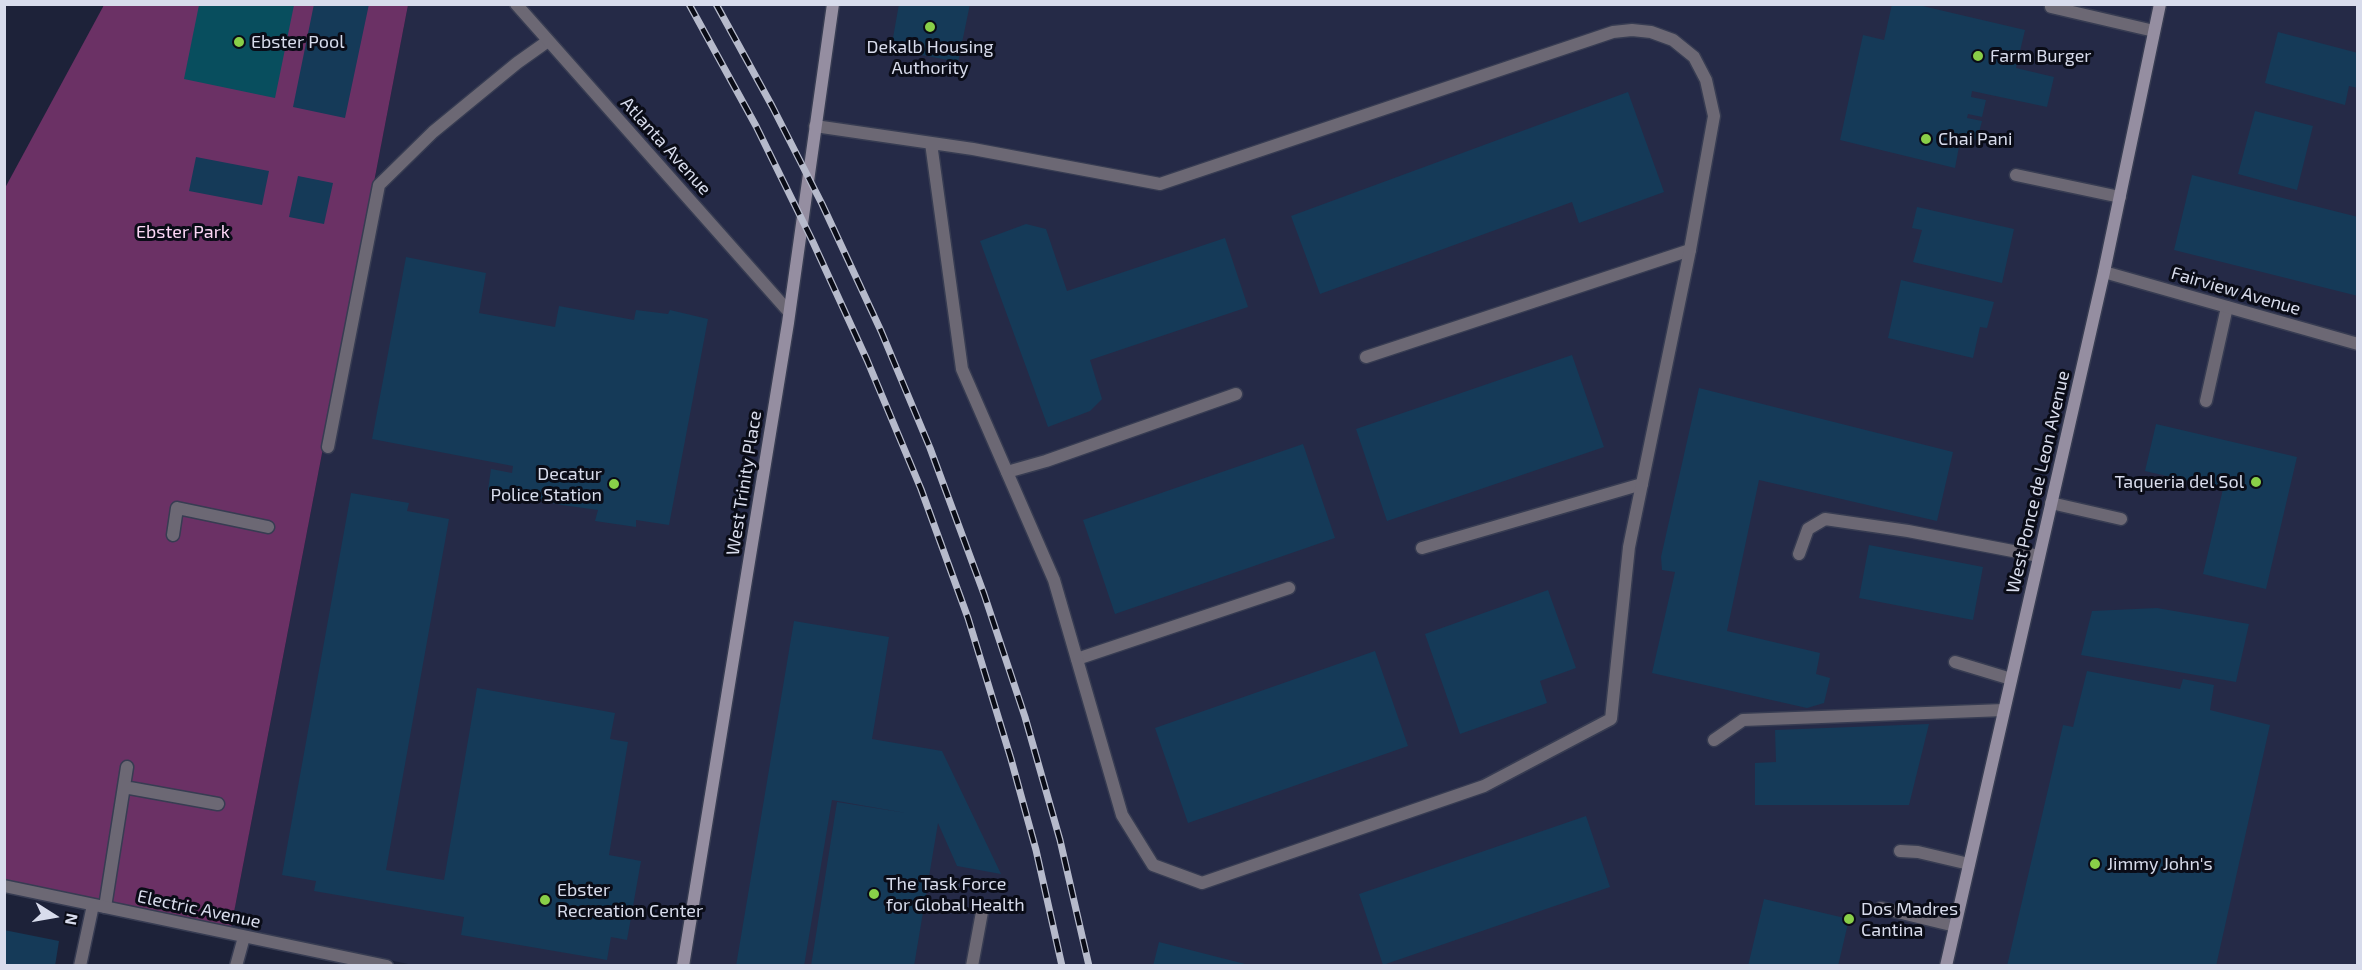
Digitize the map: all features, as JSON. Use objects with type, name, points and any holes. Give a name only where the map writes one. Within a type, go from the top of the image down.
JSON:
[{"type":"main road","name":"West Trinity Place","points":[[683,966],[789,312],[833,4]]},
{"type":"main road","name":"West Ponce de Leon Avenue","points":[[1946,966],[2104,272],[2160,4]]},
{"type":"street","name":"Atlanta Avenue","points":[[516,4],[789,312]]},
{"type":"street","points":[[2051,7],[2154,31]]},
{"type":"street","points":[[815,126],[973,149],[1160,184],[1613,32],[1632,30],[1651,32],[1673,40],[1694,57],[1707,80],[1714,116],[1690,250],[1629,547],[1611,719],[1484,786],[1202,883],[1153,865],[1122,815],[1054,580],[962,369],[931,143]]},
{"type":"street","points":[[328,447],[379,185],[433,132],[517,63],[548,41]]},
{"type":"street","points":[[2016,175],[2120,197]]},
{"type":"street","points":[[1366,357],[1690,250]]},
{"type":"street","name":"Fairview Avenue","points":[[2104,272],[2358,344]]},
{"type":"street","points":[[2206,401],[2227,307]]},
{"type":"street","points":[[1007,472],[1046,461],[1236,394]]},
{"type":"street","points":[[1422,548],[1642,484]]},
{"type":"street","points":[[2051,504],[2121,519]]},
{"type":"street","points":[[173,535],[177,508],[268,526]]},
{"type":"street","points":[[1799,554],[1808,530],[1825,519],[1908,531],[2039,556]]},
{"type":"street","points":[[1077,660],[1289,588]]},
{"type":"street","points":[[1955,662],[2011,679]]},
{"type":"street","points":[[1714,740],[1743,720],[2004,710]]},
{"type":"street","points":[[80,966],[99,906],[127,767]]},
{"type":"street","points":[[124,786],[218,804]]},
{"type":"street","points":[[1900,851],[1918,852],[1969,864]]},
{"type":"street","name":"Electric Avenue","points":[[4,886],[387,966]]},
{"type":"street","points":[[1881,908],[1955,926]]},
{"type":"street","points":[[972,966],[982,912]]},
{"type":"street","points":[[236,966],[244,937]]},
{"type":"shaded area","name":"Ebster Pool","points":[[199,5],[294,5],[275,98],[184,79]]},
{"type":"shaded area","points":[[408,5],[2357,5],[2357,965],[418,966],[231,928]]},
{"type":"green space","name":"Ebster Park","points":[[104,5],[408,5],[231,928],[5,881],[5,188]]},
{"type":"building","points":[[314,4],[369,4],[345,118],[293,107]]},
{"type":"building","name":"Dekalb Housing Authority","points":[[899,4],[970,4],[958,62],[891,49]]},
{"type":"building","points":[[1892,4],[1914,4],[2025,30],[2016,68],[2054,77],[2047,107],[1972,91],[1971,97],[1986,100],[1982,117],[1968,114],[1967,118],[1982,121],[1977,140],[1961,136],[1955,168],[1840,140],[1863,35],[1884,40]]},
{"type":"building","points":[[2278,32],[2358,53],[2358,88],[2349,86],[2345,105],[2265,83]]},
{"type":"building","points":[[1628,92],[1664,192],[1579,223],[1572,202],[1320,294],[1291,216]]},
{"type":"building","points":[[2255,111],[2313,126],[2297,190],[2238,174]]},
{"type":"building","points":[[196,157],[269,171],[262,205],[189,191]]},
{"type":"building","points":[[2192,175],[2358,217],[2358,296],[2174,250]]},
{"type":"building","points":[[298,176],[333,183],[324,224],[289,217]]},
{"type":"building","points":[[1917,207],[2014,229],[2002,283],[1913,262],[1922,230],[1912,228]]},
{"type":"building","points":[[1026,224],[1046,229],[1067,291],[1225,238],[1248,307],[1090,360],[1102,399],[1090,411],[1048,427],[980,241]]},
{"type":"building","points":[[406,257],[486,273],[479,313],[555,327],[559,306],[634,320],[636,310],[668,314],[670,310],[708,319],[669,525],[636,520],[636,527],[595,521],[598,510],[488,490],[491,469],[512,473],[513,466],[372,439]]},
{"type":"building","points":[[1901,280],[1994,302],[1987,328],[1980,327],[1973,358],[1888,338]]},
{"type":"building","points":[[1572,355],[1604,447],[1387,521],[1356,429]]},
{"type":"building","points":[[1699,388],[1953,452],[1937,521],[1759,480],[1727,631],[1820,653],[1816,674],[1830,678],[1824,703],[1807,708],[1652,673],[1675,572],[1662,570],[1661,557]]},
{"type":"building","points":[[2156,424],[2297,457],[2266,589],[2203,574],[2223,489],[2145,471]]},
{"type":"building","points":[[1303,444],[1335,538],[1115,614],[1083,520]]},
{"type":"building","points":[[351,493],[409,503],[407,511],[449,519],[386,870],[444,880],[477,688],[615,713],[610,739],[628,742],[609,855],[641,861],[627,940],[611,937],[607,960],[461,935],[464,917],[314,891],[316,881],[282,875]]},
{"type":"building","points":[[1869,545],[1983,567],[1973,620],[1859,598]]},
{"type":"building","points":[[1548,590],[1576,668],[1540,681],[1547,703],[1460,734],[1425,634]]},
{"type":"building","points":[[2157,608],[2249,624],[2236,682],[2081,655],[2092,611]]},
{"type":"building","points":[[794,621],[889,637],[872,739],[942,751],[1001,874],[957,866],[938,823],[914,966],[811,966],[837,802],[906,813],[832,800],[804,966],[736,966]]},
{"type":"building","points":[[1375,651],[1408,746],[1188,823],[1155,728]]},
{"type":"building","points":[[2087,671],[2180,689],[2183,679],[2214,685],[2210,710],[2270,725],[2216,966],[2007,966],[2063,725],[2073,727]]},
{"type":"building","points":[[1929,724],[1909,805],[1755,805],[1755,763],[1776,762],[1775,730]]},
{"type":"building","points":[[1586,816],[1610,887],[1383,965],[1359,894]]},
{"type":"building","points":[[1764,899],[1849,919],[1838,966],[1748,966]]},
{"type":"building","points":[[4,930],[59,941],[55,966],[4,966]]},
{"type":"building","points":[[1159,942],[1249,965],[1249,966],[1153,966]]},
{"type":"railway","points":[[689,4],[756,126],[812,240],[867,360],[921,489],[968,618],[1011,759],[1036,850],[1062,966]]},
{"type":"railway","points":[[716,4],[822,204],[881,331],[930,448],[984,594],[1025,717],[1060,840],[1089,966]]},
{"type":"place","name":"Dekalb Housing Authority","points":[[930,27]]},
{"type":"place","name":"Ebster Pool","points":[[239,42]]},
{"type":"place","name":"Farm Burger","points":[[1978,56]]},
{"type":"place","name":"Chai Pani","points":[[1926,139]]},
{"type":"place","name":"Taqueria del Sol","points":[[2256,482]]},
{"type":"place","name":"Decatur Police Station","points":[[614,484]]},
{"type":"place","name":"Jimmy John's","points":[[2095,864]]},
{"type":"place","name":"The Task Force for Global Health","points":[[874,894]]},
{"type":"place","name":"Ebster Recreation Center","points":[[545,900]]},
{"type":"place","name":"Dos Madres Cantina","points":[[1849,919]]}]
